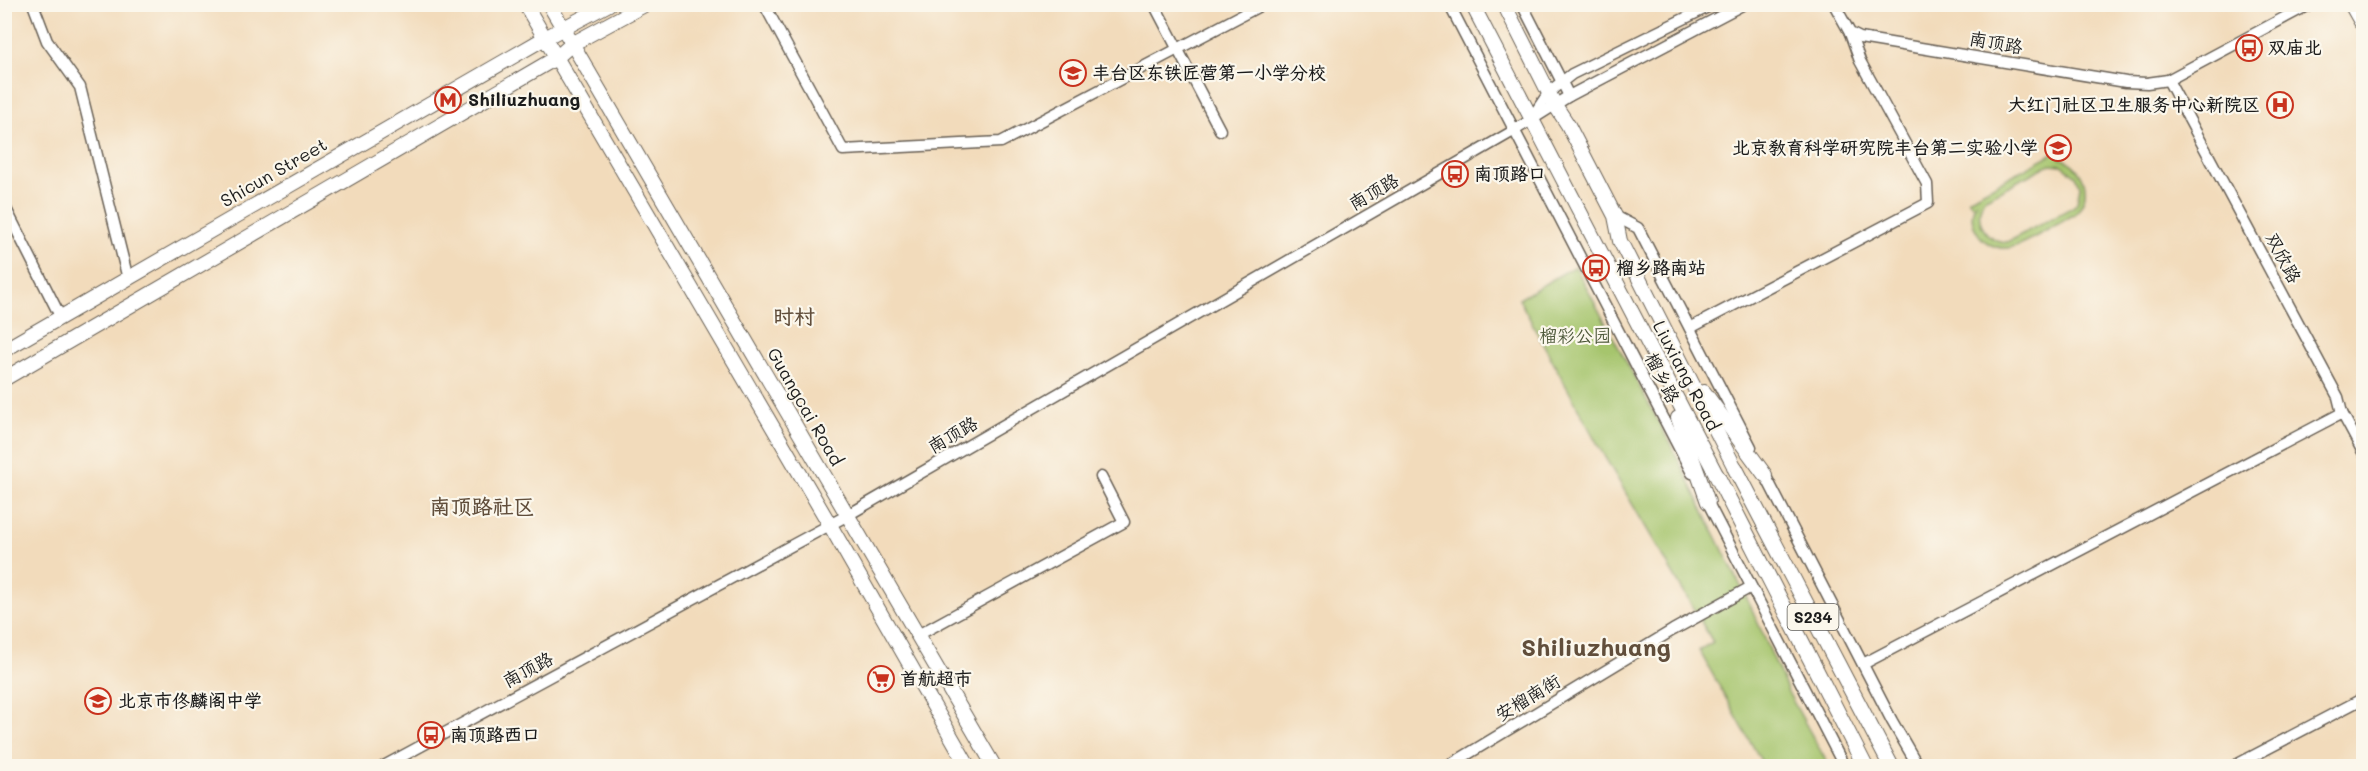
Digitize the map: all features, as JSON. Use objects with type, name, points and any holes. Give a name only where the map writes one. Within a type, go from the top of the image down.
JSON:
[{"type":"highway","name":"Liuxiang Road","points":[[1735,468],[1891,766]]},
{"type":"highway","name":"Liuxiang Road","points":[[1717,476],[1864,766]]},
{"type":"main road","name":"Guangcai Road","points":[[525,4],[830,525],[968,766]]},
{"type":"main road","name":"Guangcai Road","points":[[549,4],[994,766]]},
{"type":"main road","name":"Shicun Street","points":[[4,350],[545,38],[609,4]]},
{"type":"main road","points":[[4,379],[556,58],[572,44],[646,4]]},
{"type":"main road","name":"Liuxiang Road","points":[[1472,4],[1717,476]]},
{"type":"main road","name":"Liuxiang Road","points":[[1504,4],[1615,216],[1620,241],[1735,468]]},
{"type":"main road","points":[[2351,4],[2364,27]]},
{"type":"main road","points":[[1681,361],[1765,475]]},
{"type":"main road","points":[[1663,373],[1708,502]]},
{"type":"street","points":[[33,4],[47,41],[80,87],[128,279]]},
{"type":"street","points":[[764,4],[843,150],[1001,142],[1263,4]]},
{"type":"street","points":[[1154,4],[1220,130]]},
{"type":"street","name":"榴乡路","points":[[1449,4],[1844,766]]},
{"type":"street","points":[[1522,4],[1569,96]]},
{"type":"street","name":"南顶路","points":[[384,766],[848,515],[1515,130],[1531,119],[1552,99],[1562,81],[1600,58],[1652,36],[1714,4]]},
{"type":"street","name":"南顶路","points":[[1552,99],[1569,96],[1744,4]]},
{"type":"street","points":[[1690,328],[1928,202],[1927,184],[1860,61],[1850,33],[1834,4]]},
{"type":"street","points":[[2168,80],[2310,4]]},
{"type":"street","name":"南顶路","points":[[1850,33],[1860,38],[2126,82],[2147,83],[2168,80]]},
{"type":"street","name":"双欣路","points":[[2168,80],[2338,397],[2342,413],[2364,454]]},
{"type":"street","points":[[4,205],[60,318]]},
{"type":"street","points":[[1615,216],[1638,228],[1918,766]]},
{"type":"street","points":[[1863,664],[2342,413]]},
{"type":"street","points":[[918,635],[1125,522],[1101,477]]},
{"type":"street","name":"安榴南街","points":[[1448,766],[1673,630],[1751,587]]},
{"type":"street","points":[[2234,766],[2364,698]]},
{"type":"green space","points":[[2067,146],[2070,152],[2060,158],[2076,167],[2081,174],[2085,190],[2081,206],[2075,214],[2031,239],[2007,248],[1993,246],[1978,234],[1972,220],[1976,203],[1972,205],[1968,199]],"holes":[[[2050,164],[2062,165],[2076,176],[2080,186],[2077,203],[2073,207],[2007,242],[1992,238],[1987,233],[1980,221],[1984,199]]]},
{"type":"green space","name":"榴彩公园","points":[[1575,266],[1674,451],[1751,607],[1789,694],[1829,766],[1764,766],[1699,650],[1713,642],[1603,454],[1519,299]]},
{"type":"place","name":"双庙北","points":[[2249,48]]},
{"type":"place","name":"丰台区东铁匠营第一小学分校","points":[[1073,73]]},
{"type":"place","name":"Shiliuzhuang","points":[[448,100]]},
{"type":"place","name":"大红门社区卫生服务中心新院区","points":[[2280,105]]},
{"type":"place","name":"北京教育科学研究院丰台第二实验小学","points":[[2058,148]]},
{"type":"place","name":"南顶路口","points":[[1455,174]]},
{"type":"place","name":"榴乡路南站","points":[[1596,268]]},
{"type":"place","name":"首航超市","points":[[881,679]]},
{"type":"place","name":"北京市佟麟阁中学","points":[[98,701]]},
{"type":"place","name":"南顶路西口","points":[[431,735]]},
{"type":"district","name":"时村","points":[[794,317]]},
{"type":"district","name":"南顶路社区","points":[[482,507]]},
{"type":"district","name":"Shiliuzhuang","points":[[1596,648]]}]
